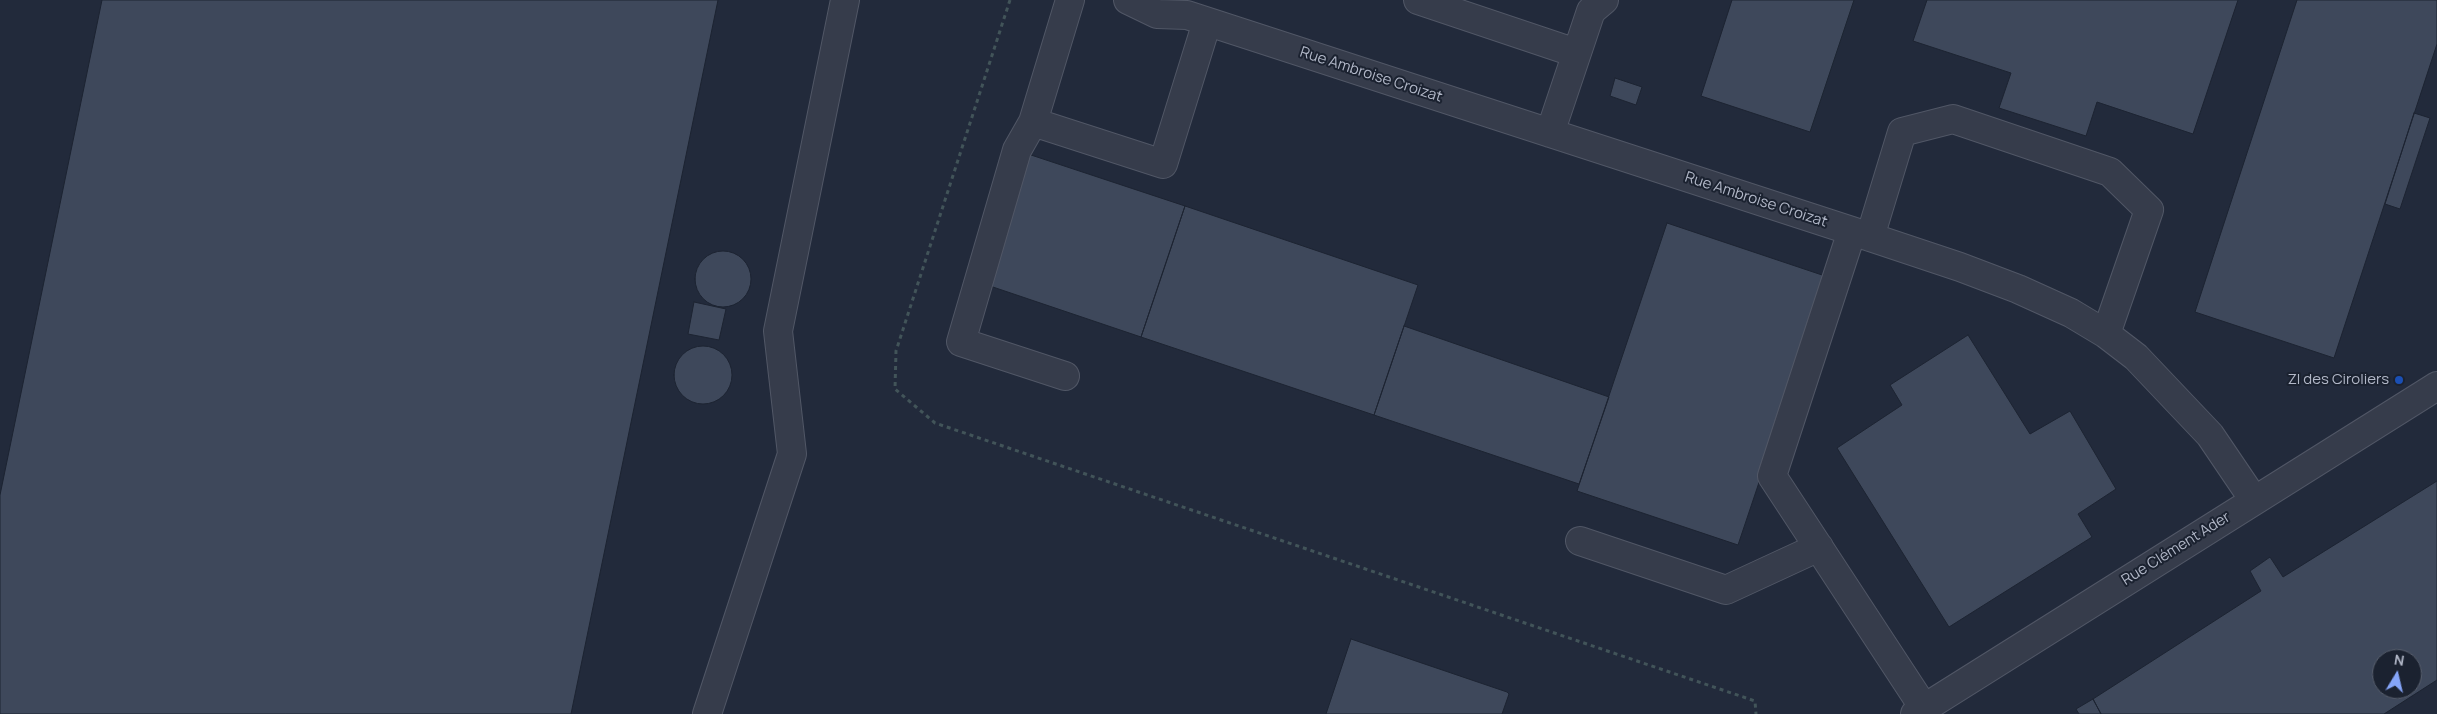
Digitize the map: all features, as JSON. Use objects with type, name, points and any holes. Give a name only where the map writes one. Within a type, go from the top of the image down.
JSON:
[{"type":"street","points":[[707,714],[792,454],[778,332],[845,0]]},
{"type":"street","points":[[1065,376],[960,342],[1017,150],[1032,122],[1070,0]]},
{"type":"street","name":"Rue Ambroise Croizat","points":[[1128,0],[1157,14],[1191,11],[1550,133],[1861,234],[2018,288],[2071,313],[2106,334],[2136,357],[2210,435],[2254,500]]},
{"type":"street","points":[[1418,0],[1576,53]]},
{"type":"street","points":[[1550,133],[1591,12],[1604,0]]},
{"type":"street","points":[[1032,122],[1163,164],[1191,11]]},
{"type":"street","points":[[1920,711],[1819,547],[1772,476],[1861,234],[1902,132],[1953,119],[2110,172],[2149,210],[2106,334]]},
{"type":"street","name":"Rue Clément Ader","points":[[1920,711],[2437,386]]},
{"type":"street","points":[[1580,541],[1726,590],[1819,547]]},
{"type":"path","points":[[1010,0],[896,351],[895,389],[935,423],[1756,700],[1756,714]]},
{"type":"building","points":[[102,0],[718,0],[571,714],[0,714],[0,495]]},
{"type":"building","points":[[1732,0],[1854,0],[1810,132],[1701,96]]},
{"type":"building","points":[[1927,0],[2238,0],[2193,134],[2097,102],[2086,136],[1999,108],[2011,73],[1913,41]]},
{"type":"building","points":[[2297,0],[2437,0],[2437,44],[2334,358],[2195,312]]},
{"type":"building","points":[[1615,78],[1642,87],[1636,105],[1610,96]]},
{"type":"building","points":[[2414,113],[2430,118],[2400,209],[2385,204]]},
{"type":"building","points":[[1028,154],[1185,206],[1141,337],[984,284]]},
{"type":"building","points":[[1185,206],[1418,285],[1374,415],[1141,337]]},
{"type":"building","points":[[1667,223],[1828,277],[1738,545],[1577,491]]},
{"type":"building","points":[[717,251],[729,251],[739,255],[747,263],[751,279],[747,295],[739,303],[729,307],[717,307],[707,303],[699,295],[695,285],[695,273],[699,263],[707,255]]},
{"type":"building","points":[[694,302],[726,309],[719,340],[688,334]]},
{"type":"building","points":[[1404,326],[1609,397],[1579,484],[1374,415]]},
{"type":"building","points":[[1968,335],[2030,434],[2070,411],[2116,489],[2078,514],[2092,537],[1949,627],[1837,448],[1902,405],[1890,385]]},
{"type":"building","points":[[703,346],[719,351],[727,359],[732,375],[727,391],[719,399],[703,404],[687,399],[679,391],[674,375],[679,359],[687,351]]},
{"type":"building","points":[[2437,481],[2437,680],[2422,690],[2422,649],[2372,649],[2372,699],[2407,699],[2384,714],[2101,714],[2093,699],[2261,591],[2250,571],[2270,557],[2283,577]]},
{"type":"building","points":[[1351,639],[1507,692],[1509,694],[1502,714],[1326,714]]},
{"type":"building","points":[[2093,699],[2101,714],[2079,714],[2076,709]]},
{"type":"place","name":"ZI des Ciroliers","points":[[2399,380]]}]
